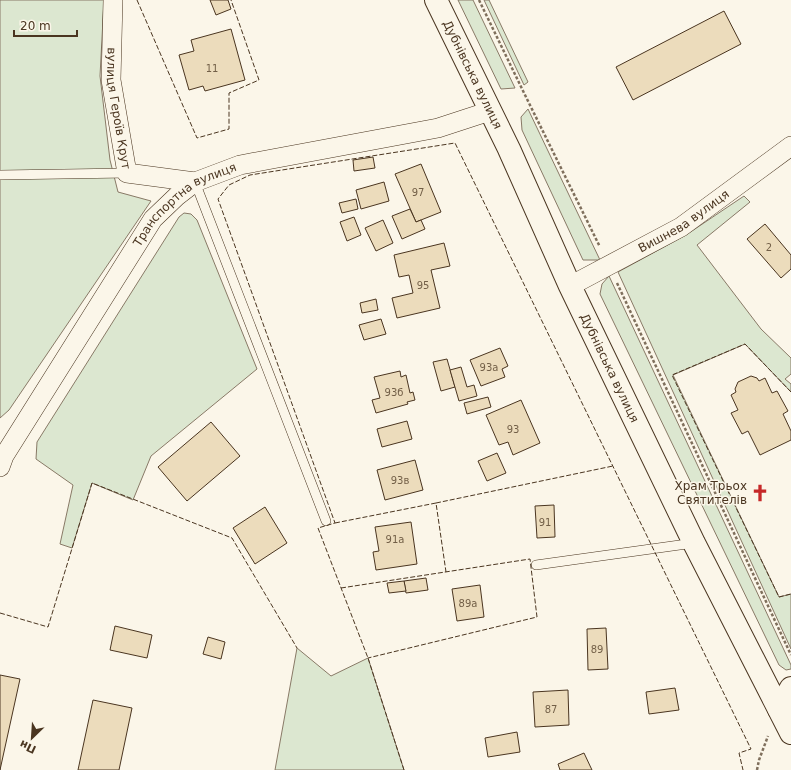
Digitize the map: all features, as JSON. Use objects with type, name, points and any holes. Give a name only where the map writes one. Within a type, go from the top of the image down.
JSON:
[{"type":"main road","name":"Дубнівська вулиця","points":[[436,0],[490,111],[570,286],[694,543],[791,733]]},
{"type":"main road","points":[[779,709],[791,688]]},
{"type":"street","name":"вулиця Героїв Крут","points":[[113,0],[111,80],[127,173],[195,182]]},
{"type":"street","name":"Транспортна вулиця","points":[[1,459],[153,219],[177,196],[195,182],[240,165],[438,128],[490,111]]},
{"type":"street","name":"Вишнева вулиця","points":[[570,286],[681,227],[791,146]]},
{"type":"lane","points":[[0,175],[127,173]]},
{"type":"lane","points":[[195,182],[326,521]]},
{"type":"lane","points":[[536,565],[694,543]]},
{"type":"path","points":[[479,0],[609,266],[791,655]]},
{"type":"path","points":[[757,770],[759,760],[779,709]]},
{"type":"green space","points":[[0,0],[104,0],[100,76],[110,160],[118,192],[151,201],[9,410],[0,418]]},
{"type":"green space","points":[[458,0],[473,0],[515,88],[501,89]]},
{"type":"green space","points":[[484,0],[489,0],[528,82],[524,85]]},
{"type":"green space","points":[[528,109],[600,260],[583,260],[522,130],[521,117]]},
{"type":"green space","points":[[744,196],[750,202],[697,245],[761,329],[791,358],[791,374],[785,379],[791,384],[791,392],[745,344],[673,375],[779,597],[791,594],[791,649],[618,272],[686,235]]},
{"type":"green space","points":[[184,213],[191,214],[197,220],[257,369],[151,456],[133,500],[92,483],[72,548],[60,544],[73,485],[36,459],[37,442],[179,217]]},
{"type":"green space","points":[[609,276],[791,665],[791,669],[786,670],[779,665],[600,294],[602,284]]},
{"type":"green space","points":[[297,648],[331,676],[368,658],[404,770],[275,770]]},
{"type":"building","points":[[210,0],[228,0],[231,9],[216,15]]},
{"type":"building","points":[[724,11],[741,44],[633,100],[616,67]]},
{"type":"building","points":[[231,29],[245,80],[205,91],[203,86],[189,90],[179,55],[194,51],[191,40]]},
{"type":"building","points":[[373,157],[375,168],[354,171],[353,160]]},
{"type":"building","points":[[421,164],[441,212],[416,222],[395,174]]},
{"type":"building","points":[[384,182],[389,201],[361,209],[356,190]]},
{"type":"building","points":[[356,199],[358,209],[342,213],[339,203]]},
{"type":"building","points":[[410,209],[416,222],[421,220],[425,229],[402,239],[392,216]]},
{"type":"building","points":[[354,217],[361,235],[347,241],[340,222]]},
{"type":"building","points":[[383,220],[393,243],[376,251],[365,228]]},
{"type":"building","points":[[765,224],[791,255],[791,269],[781,278],[747,239]]},
{"type":"building","points":[[444,243],[450,266],[431,270],[440,308],[397,318],[392,298],[413,293],[409,275],[399,277],[394,255]]},
{"type":"building","points":[[376,299],[378,310],[362,313],[360,303]]},
{"type":"building","points":[[381,319],[386,334],[364,340],[359,325]]},
{"type":"building","points":[[500,348],[508,366],[502,369],[505,377],[481,386],[470,360]]},
{"type":"building","points":[[447,359],[455,387],[441,391],[433,362]]},
{"type":"building","points":[[461,367],[467,387],[474,385],[477,396],[459,401],[450,370]]},
{"type":"building","points":[[400,371],[401,377],[406,375],[410,393],[413,392],[415,400],[407,402],[408,404],[376,413],[372,400],[380,398],[374,377]]},
{"type":"building","points":[[751,376],[757,378],[759,381],[765,378],[772,393],[777,391],[788,411],[783,414],[791,431],[791,440],[760,455],[748,431],[742,434],[731,413],[738,410],[731,395],[736,392],[735,389],[738,382]]},
{"type":"building","points":[[488,397],[491,407],[467,414],[464,403]]},
{"type":"building","points":[[521,400],[540,443],[513,455],[508,442],[499,445],[486,415]]},
{"type":"building","points":[[407,421],[412,439],[382,447],[377,429]]},
{"type":"building","points":[[211,422],[240,456],[187,501],[158,467]]},
{"type":"building","points":[[497,453],[506,473],[487,481],[478,461]]},
{"type":"building","points":[[415,460],[423,490],[385,500],[377,470]]},
{"type":"building","points":[[554,505],[555,537],[537,538],[535,506]]},
{"type":"building","points":[[265,507],[287,543],[255,564],[233,528]]},
{"type":"building","points":[[411,522],[417,564],[376,570],[373,552],[379,551],[375,527]]},
{"type":"building","points":[[426,578],[428,590],[406,593],[404,581]]},
{"type":"building","points":[[404,581],[406,591],[389,593],[387,583]]},
{"type":"building","points":[[480,585],[484,617],[457,621],[452,589]]},
{"type":"building","points":[[115,626],[152,635],[147,658],[110,650]]},
{"type":"building","points":[[606,628],[608,669],[588,670],[587,629]]},
{"type":"building","points":[[208,637],[225,642],[221,659],[203,654]]},
{"type":"building","points":[[0,675],[20,679],[0,770]]},
{"type":"building","points":[[675,688],[679,710],[649,714],[646,692]]},
{"type":"building","points":[[568,690],[569,725],[535,727],[533,692]]},
{"type":"building","points":[[93,700],[132,708],[119,770],[78,770]]},
{"type":"building","points":[[517,732],[520,752],[488,757],[485,738]]},
{"type":"building","points":[[584,753],[592,770],[560,770],[558,764]]},
{"type":"fence","points":[[137,0],[197,138],[229,129],[229,93],[259,80],[231,0]]},
{"type":"fence","points":[[404,770],[368,658],[318,528],[335,523],[218,199],[229,185],[250,175],[455,143],[751,749],[739,753],[743,770]]},
{"type":"fence","points":[[791,392],[745,344],[672,375],[779,597],[791,594]]},
{"type":"fence","points":[[436,503],[613,466]]},
{"type":"fence","points":[[0,613],[48,627],[92,483],[232,538],[297,648]]},
{"type":"fence","points":[[335,523],[436,503],[446,572]]},
{"type":"fence","points":[[341,588],[530,559],[537,617],[368,658]]},
{"type":"place","name":"Храм Трьох Святителів","points":[[760,493]]}]
